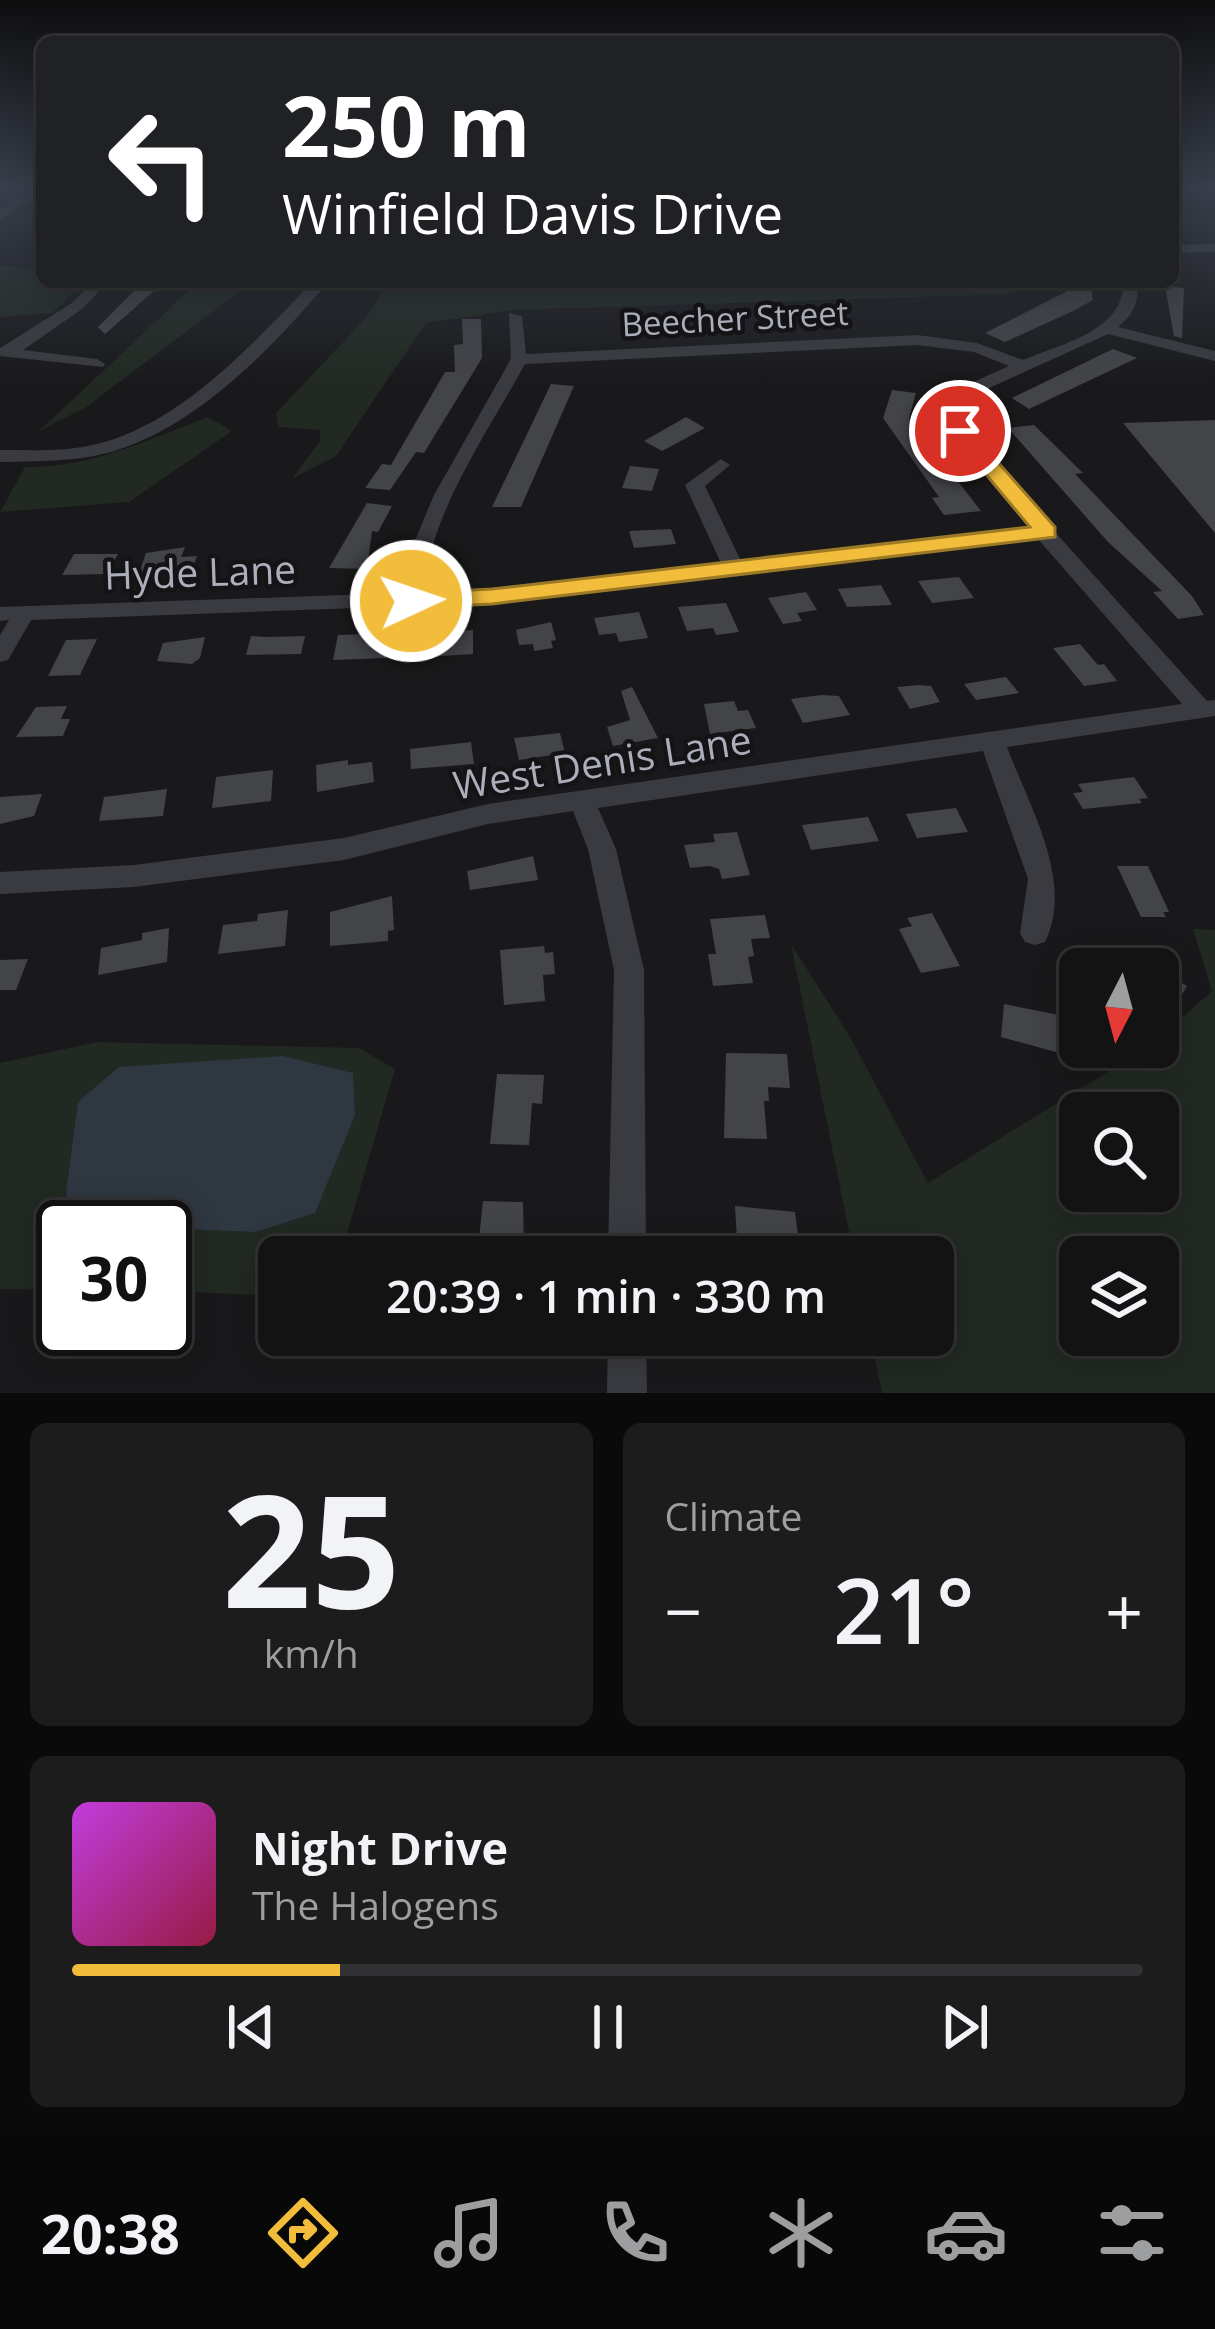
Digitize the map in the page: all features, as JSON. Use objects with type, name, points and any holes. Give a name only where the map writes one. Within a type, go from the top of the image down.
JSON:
[{"type":"street","points":[[5,352],[76,306],[95,288]]},
{"type":"street","points":[[0,456],[54,456],[117,445],[176,415],[212,388],[315,288]]},
{"type":"street","points":[[1131,288],[1132,304],[1106,329],[959,395],[951,404],[952,415],[989,466],[1208,709]]},
{"type":"street","points":[[411,601],[416,562],[444,495],[519,359],[514,316]]},
{"type":"street","points":[[1106,329],[1215,356]]},
{"type":"street","name":"Beecher Street","points":[[519,359],[917,340],[976,348],[1023,366]]},
{"type":"street","points":[[5,352],[97,364]]},
{"type":"street","points":[[721,465],[695,485],[733,567]]},
{"type":"street","name":"Hyde Lane","points":[[12,613],[492,596],[1047,532]]},
{"type":"street","points":[[0,655],[12,613]]},
{"type":"street","name":"West Denis Lane","points":[[0,883],[134,876],[344,849],[488,814],[1208,709]]},
{"type":"street","points":[[993,743],[1042,879],[1035,933]]},
{"type":"street","points":[[581,799],[602,849],[629,970],[627,1236]]},
{"type":"street","points":[[627,1356],[627,1393]]},
{"type":"shaded area","points":[[0,266],[36,268],[36,288],[78,288],[52,313],[0,317]]},
{"type":"shaded area","points":[[192,288],[240,288],[85,408],[39,431]]},
{"type":"shaded area","points":[[385,288],[1026,288],[1010,294],[514,310],[426,323],[336,456],[292,479],[320,441],[320,430],[278,427],[276,413],[365,319]]},
{"type":"shaded area","points":[[208,417],[232,431],[129,502],[0,512],[25,467],[96,458]]},
{"type":"shaded area","points":[[1193,929],[1215,930],[1215,1393],[882,1393],[874,1356],[954,1356],[954,1236],[850,1236],[791,944],[849,1035],[928,1183],[1059,1102],[1059,1212],[1179,1212],[1179,1092],[1075,1092],[1114,1068],[1179,1068],[1179,1020],[1212,991]]},
{"type":"shaded area","points":[[97,1042],[359,1048],[395,1069],[346,1236],[258,1236],[258,1295],[192,1292],[192,1229],[256,1232],[315,1213],[192,1221],[192,1200],[36,1200],[36,1290],[0,1289],[0,1063]]},
{"type":"shaded area","points":[[283,1056],[353,1073],[355,1115],[315,1213],[256,1232],[192,1230],[192,1200],[68,1200],[78,1102],[119,1067]]},
{"type":"building","points":[[137,288],[157,288],[105,334],[98,327]]},
{"type":"building","points":[[1073,288],[1091,288],[1093,300],[1005,342],[985,333]]},
{"type":"building","points":[[1165,288],[1184,288],[1182,338],[1174,336]]},
{"type":"building","points":[[462,319],[481,319],[482,358],[424,453],[416,452],[390,490],[365,488],[382,464],[391,465],[445,372],[455,372],[454,345],[463,344]]},
{"type":"building","points":[[1113,349],[1137,358],[1029,409],[1012,398]]},
{"type":"building","points":[[551,384],[574,386],[521,507],[492,507]]},
{"type":"building","points":[[892,390],[916,393],[909,418],[981,511],[944,515],[932,498],[939,497],[883,418]]},
{"type":"building","points":[[686,417],[705,428],[662,451],[644,441]]},
{"type":"building","points":[[1215,420],[1215,533],[1123,423]]},
{"type":"building","points":[[1034,425],[1083,473],[1075,474],[1192,596],[1204,615],[1178,619],[1153,592],[1162,591],[1108,542],[1008,428]]},
{"type":"building","points":[[630,466],[659,469],[652,491],[622,488]]},
{"type":"building","points":[[367,503],[392,506],[378,532],[372,531],[367,569],[329,568]]},
{"type":"building","points":[[671,529],[676,544],[634,548],[629,531]]},
{"type":"building","points":[[185,547],[181,557],[197,556],[192,572],[139,573],[146,553]]},
{"type":"building","points":[[74,554],[118,554],[107,574],[62,575]]},
{"type":"building","points":[[959,577],[974,598],[932,603],[918,581]]},
{"type":"building","points":[[881,585],[892,605],[847,607],[838,589]]},
{"type":"building","points":[[806,592],[817,610],[797,613],[802,621],[783,624],[768,598]]},
{"type":"building","points":[[726,603],[739,632],[687,631],[678,607]]},
{"type":"building","points":[[639,612],[648,638],[619,642],[616,633],[599,635],[594,618]]},
{"type":"building","points":[[551,622],[556,640],[551,641],[553,648],[534,651],[533,644],[519,645],[516,630]]},
{"type":"building","points":[[473,630],[473,654],[424,657],[425,633]]},
{"type":"building","points":[[389,633],[386,658],[333,660],[338,635]]},
{"type":"building","points":[[251,636],[305,636],[301,654],[246,655]]},
{"type":"building","points":[[205,637],[200,658],[192,664],[157,661],[163,643]]},
{"type":"building","points":[[97,639],[80,675],[48,676],[66,640]]},
{"type":"building","points":[[1080,644],[1117,681],[1084,686],[1053,648]]},
{"type":"building","points":[[1006,677],[1019,693],[976,700],[964,684]]},
{"type":"building","points":[[931,686],[940,702],[910,709],[897,687]]},
{"type":"building","points":[[632,687],[658,738],[613,746],[607,727],[630,720],[621,691]]},
{"type":"building","points":[[839,696],[850,715],[803,723],[791,699]]},
{"type":"building","points":[[734,701],[738,711],[748,710],[756,728],[710,734],[704,704]]},
{"type":"building","points":[[67,706],[61,719],[70,719],[63,736],[16,737],[36,707]]},
{"type":"building","points":[[560,733],[565,753],[519,760],[514,738]]},
{"type":"building","points":[[471,742],[474,764],[411,769],[410,749]]},
{"type":"building","points":[[348,760],[348,765],[372,762],[374,782],[317,792],[316,765]]},
{"type":"building","points":[[273,770],[271,801],[212,808],[216,777]]},
{"type":"building","points":[[1134,777],[1148,798],[1139,799],[1142,803],[1083,809],[1073,793],[1083,792],[1078,784]]},
{"type":"building","points":[[167,789],[163,816],[99,821],[104,797]]},
{"type":"building","points":[[42,794],[34,816],[0,824],[0,797]]},
{"type":"building","points":[[956,808],[968,832],[917,838],[906,814]]},
{"type":"building","points":[[868,817],[879,841],[811,850],[802,825]]},
{"type":"building","points":[[737,832],[750,875],[722,879],[719,869],[690,868],[684,845],[715,842],[713,834]]},
{"type":"building","points":[[533,856],[538,880],[470,890],[467,871]]},
{"type":"building","points":[[1117,866],[1148,866],[1169,912],[1163,912],[1166,917],[1141,917]]},
{"type":"building","points":[[392,896],[394,930],[388,931],[388,941],[330,946],[330,912]]},
{"type":"building","points":[[288,910],[285,946],[218,954],[223,925],[257,921],[258,914]]},
{"type":"building","points":[[932,913],[960,966],[921,973],[899,929],[912,926],[907,918]]},
{"type":"building","points":[[765,915],[770,938],[751,939],[754,956],[748,957],[753,983],[713,986],[708,954],[716,954],[710,919]]},
{"type":"building","points":[[169,928],[167,962],[98,975],[101,948],[142,940],[142,933]]},
{"type":"building","points":[[544,946],[545,953],[553,952],[555,974],[543,975],[545,1001],[504,1005],[500,950]]},
{"type":"building","points":[[28,959],[16,990],[0,990],[0,960]]},
{"type":"building","points":[[1004,1004],[1059,1015],[1059,1053],[1001,1037]]},
{"type":"building","points":[[726,1053],[787,1054],[790,1088],[768,1087],[769,1101],[764,1101],[767,1139],[724,1138]]},
{"type":"building","points":[[497,1074],[544,1075],[542,1104],[532,1103],[529,1145],[490,1144]]},
{"type":"building","points":[[483,1201],[523,1202],[524,1236],[479,1236]]},
{"type":"building","points":[[735,1206],[795,1212],[798,1236],[737,1236]]},
{"type":"route","points":[[411,601],[492,596],[1047,532],[960,431]]}]
